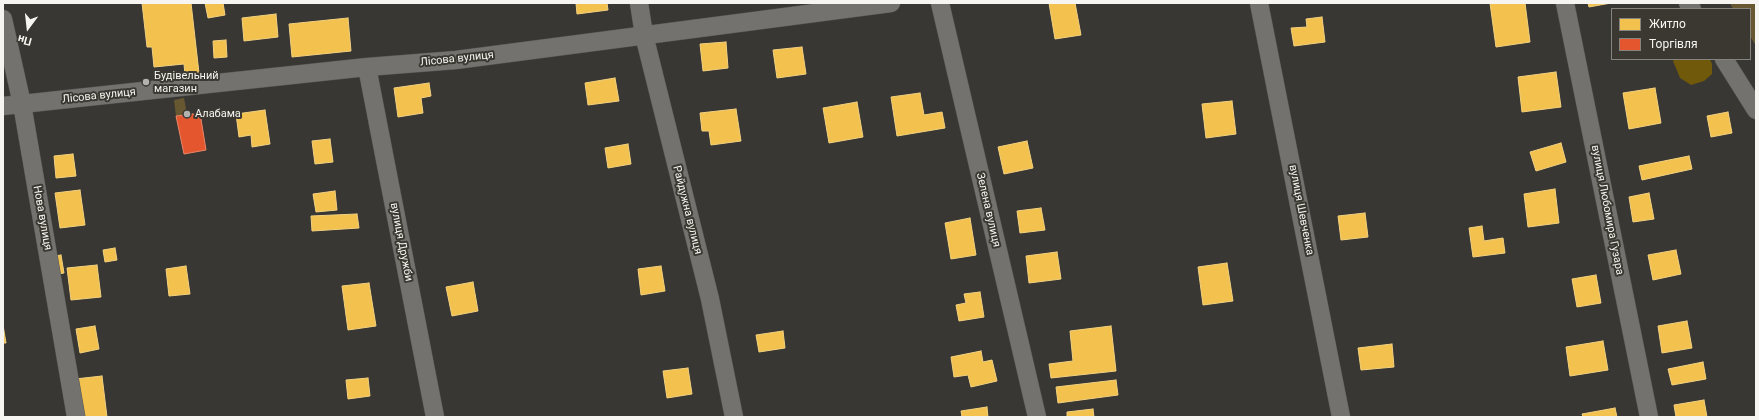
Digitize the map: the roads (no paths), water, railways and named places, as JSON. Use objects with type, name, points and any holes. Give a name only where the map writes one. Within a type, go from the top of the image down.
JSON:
[{"type":"street","name":"Райдужна вулиця","points":[[639,3],[644,35],[710,299],[734,417]]},
{"type":"street","name":"Лісова вулиця","points":[[3,106],[367,67],[456,60],[891,3]]},
{"type":"street","name":"Зелена вулиця","points":[[940,3],[1037,417]]},
{"type":"street","name":"вулиця Шевченка","points":[[1259,3],[1341,417]]},
{"type":"street","name":"вулиця Любомира Гузара","points":[[1565,3],[1649,417]]},
{"type":"street","name":"Нова вулиця","points":[[3,19],[22,104],[76,417]]},
{"type":"street","points":[[1725,60],[1756,110]]},
{"type":"street","name":"вулиця Дружби","points":[[367,67],[435,417]]},
{"type":"place","name":"Будівельний магазин","points":[[146,82]]},
{"type":"place","name":"Алабама","points":[[187,114]]}]
